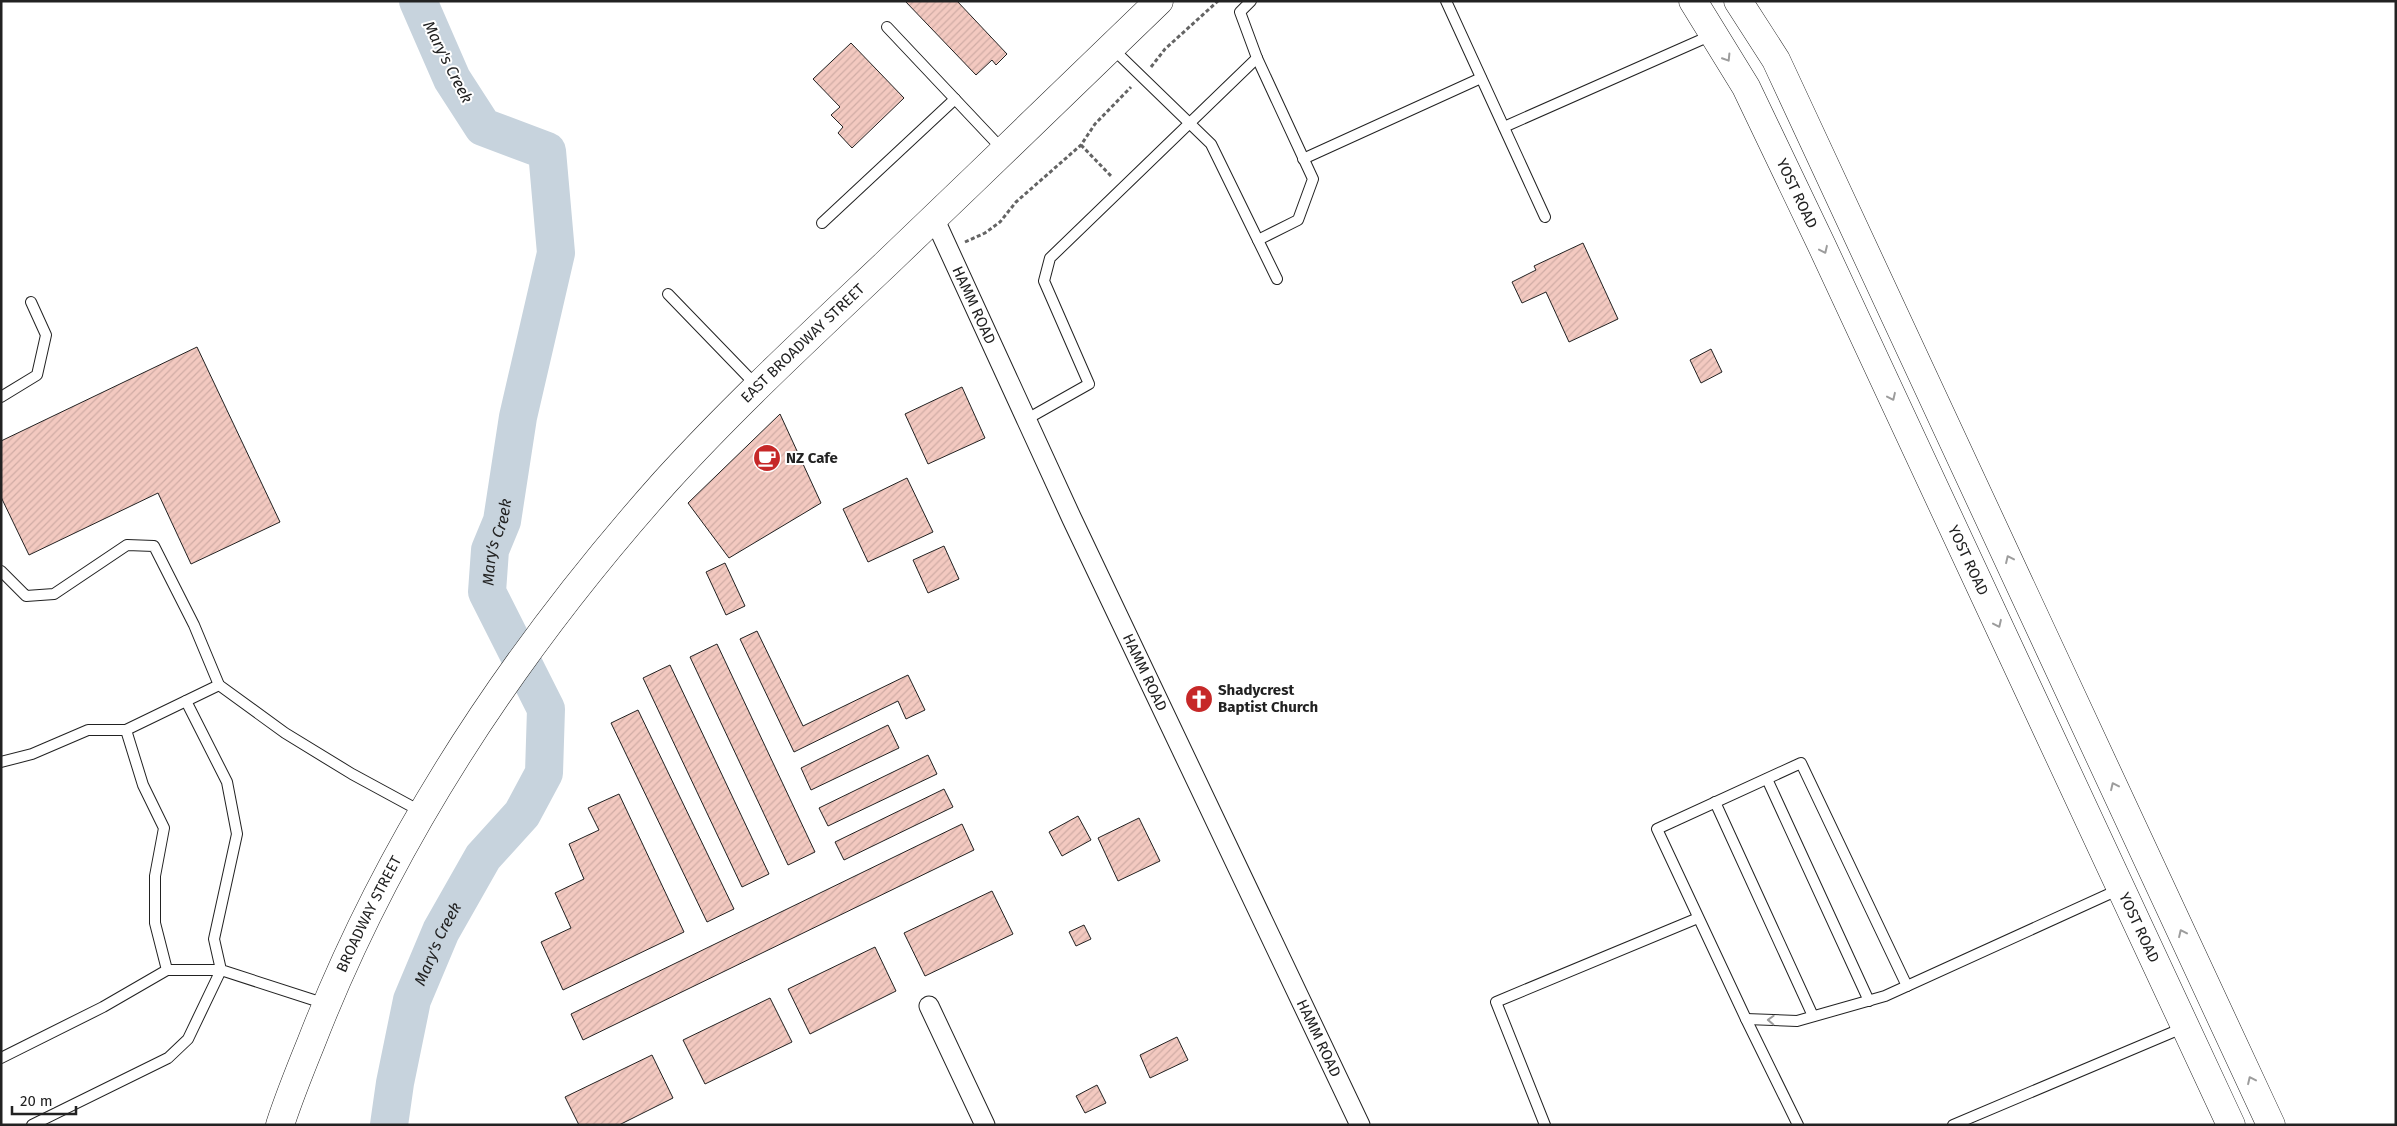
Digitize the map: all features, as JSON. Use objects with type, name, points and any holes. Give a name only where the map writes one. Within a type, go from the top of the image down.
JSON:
[{"type":"main road","name":"EAST BROADWAY STREET","points":[[481,716],[561,605],[666,482],[757,386],[1160,1]]},
{"type":"main road","name":"YOST ROAD","points":[[1692,1],[1746,87],[2231,1125]]},
{"type":"main road","points":[[1713,34],[1743,9],[1776,60],[2271,1125]]},
{"type":"main road","points":[[1860,328],[1894,313]]},
{"type":"main road","points":[[2030,692],[2064,678]]},
{"type":"main road","name":"BROADWAY STREET","points":[[280,1125],[326,1004],[374,899],[422,812],[481,716]]},
{"type":"street","name":"HAMM ROAD","points":[[934,218],[1026,419],[1360,1125]]},
{"type":"street","points":[[929,1006],[984,1124]]},
{"type":"lane","points":[[1251,1],[1240,12],[1256,58],[1312,179],[1298,220],[1258,240]]},
{"type":"lane","points":[[1446,1],[1545,217]]},
{"type":"lane","points":[[887,27],[1004,151]]},
{"type":"lane","points":[[1504,127],[1713,34]]},
{"type":"lane","points":[[1112,47],[1211,144],[1277,279]]},
{"type":"lane","points":[[1026,419],[1089,384],[1044,281],[1050,258],[1256,58]]},
{"type":"lane","points":[[1303,159],[1481,78]]},
{"type":"lane","points":[[822,223],[955,99]]},
{"type":"lane","points":[[668,294],[757,386]]},
{"type":"lane","points":[[1,397],[37,375],[46,335],[31,302]]},
{"type":"lane","points":[[1,571],[26,596],[54,594],[127,545],[154,546],[194,625],[219,685],[285,733],[352,774],[422,812]]},
{"type":"lane","points":[[1,762],[32,754],[88,730],[126,730],[219,685]]},
{"type":"lane","points":[[32,1125],[168,1058],[188,1039],[221,970],[214,939],[238,834],[227,782],[186,701]]},
{"type":"lane","points":[[126,730],[143,785],[164,828],[155,876],[155,923],[167,970]]},
{"type":"lane","points":[[1798,1125],[1657,829],[1801,763],[1907,986]]},
{"type":"lane","points":[[1767,779],[1869,1001]]},
{"type":"lane","points":[[1715,802],[1813,1016]]},
{"type":"lane","points":[[1746,1019],[1798,1021],[1885,996],[2120,888]]},
{"type":"lane","points":[[1545,1125],[1496,1002],[1698,918]]},
{"type":"lane","points":[[1,1058],[103,1007],[167,970],[221,970],[326,1004]]},
{"type":"lane","points":[[1953,1125],[2185,1026]]},
{"type":"path","points":[[950,252],[971,238],[985,233],[1000,222],[1016,202],[1080,145],[1113,103],[1142,77],[1165,49],[1218,1]]},
{"type":"path","points":[[1080,145],[1122,187]]},
{"type":"building","points":[[905,1],[957,1],[1007,54],[996,65],[992,60],[976,75]]},
{"type":"building","points":[[851,43],[904,98],[852,148],[838,133],[843,127],[831,115],[840,107],[813,79]]},
{"type":"building","points":[[1583,243],[1618,319],[1569,342],[1546,292],[1522,303],[1512,282],[1536,270],[1534,266]]},
{"type":"building","points":[[197,347],[280,522],[191,564],[158,493],[29,555],[1,497],[1,441]]},
{"type":"building","points":[[1711,349],[1722,372],[1701,383],[1690,360]]},
{"type":"building","points":[[962,387],[985,438],[928,464],[905,414]]},
{"type":"building","name":"NZ Cafe","points":[[780,414],[821,503],[729,558],[688,503]]},
{"type":"building","points":[[907,478],[933,532],[868,562],[843,509]]},
{"type":"building","points":[[944,546],[959,579],[928,593],[913,560]]},
{"type":"building","points":[[725,563],[745,606],[726,615],[706,572]]},
{"type":"building","points":[[757,631],[803,726],[908,675],[925,710],[906,719],[898,701],[794,752],[740,639]]},
{"type":"building","points":[[717,644],[815,852],[788,865],[690,657]]},
{"type":"building","points":[[670,665],[769,874],[742,887],[643,678]]},
{"type":"building","points":[[638,710],[734,909],[707,922],[611,723]]},
{"type":"building","points":[[888,725],[899,748],[811,790],[801,768]]},
{"type":"building","points":[[928,755],[937,774],[828,826],[819,808]]},
{"type":"building","points":[[944,789],[953,807],[844,860],[835,842]]},
{"type":"building","points":[[619,794],[684,932],[563,990],[541,942],[571,928],[555,893],[584,879],[569,844],[599,830],[588,808]]},
{"type":"building","points":[[1078,816],[1091,840],[1062,856],[1049,832]]},
{"type":"building","points":[[1139,818],[1160,861],[1118,881],[1098,838]]},
{"type":"building","points":[[962,824],[974,850],[583,1040],[571,1014]]},
{"type":"building","points":[[992,891],[1013,934],[925,976],[904,933]]},
{"type":"building","points":[[1084,925],[1091,939],[1076,946],[1069,932]]},
{"type":"building","points":[[875,947],[896,991],[810,1034],[788,989]]},
{"type":"building","points":[[770,998],[792,1042],[705,1084],[683,1040]]},
{"type":"building","points":[[1177,1037],[1188,1060],[1150,1078],[1140,1055]]},
{"type":"building","points":[[652,1055],[673,1098],[619,1125],[579,1125],[565,1097]]},
{"type":"building","points":[[1097,1085],[1106,1103],[1085,1113],[1076,1096]]},
{"type":"waterway","name":"Mary's Creek","points":[[389,1125],[395,1083],[412,1000],[441,931],[483,857],[522,814],[544,773],[546,709],[487,592],[490,550],[502,521],[518,417],[556,253],[547,151],[483,127],[452,79],[418,1]]},
{"type":"place","name":"NZ Cafe","points":[[767,458]]},
{"type":"place","name":"Shadycrest Baptist Church","points":[[1199,699]]}]
